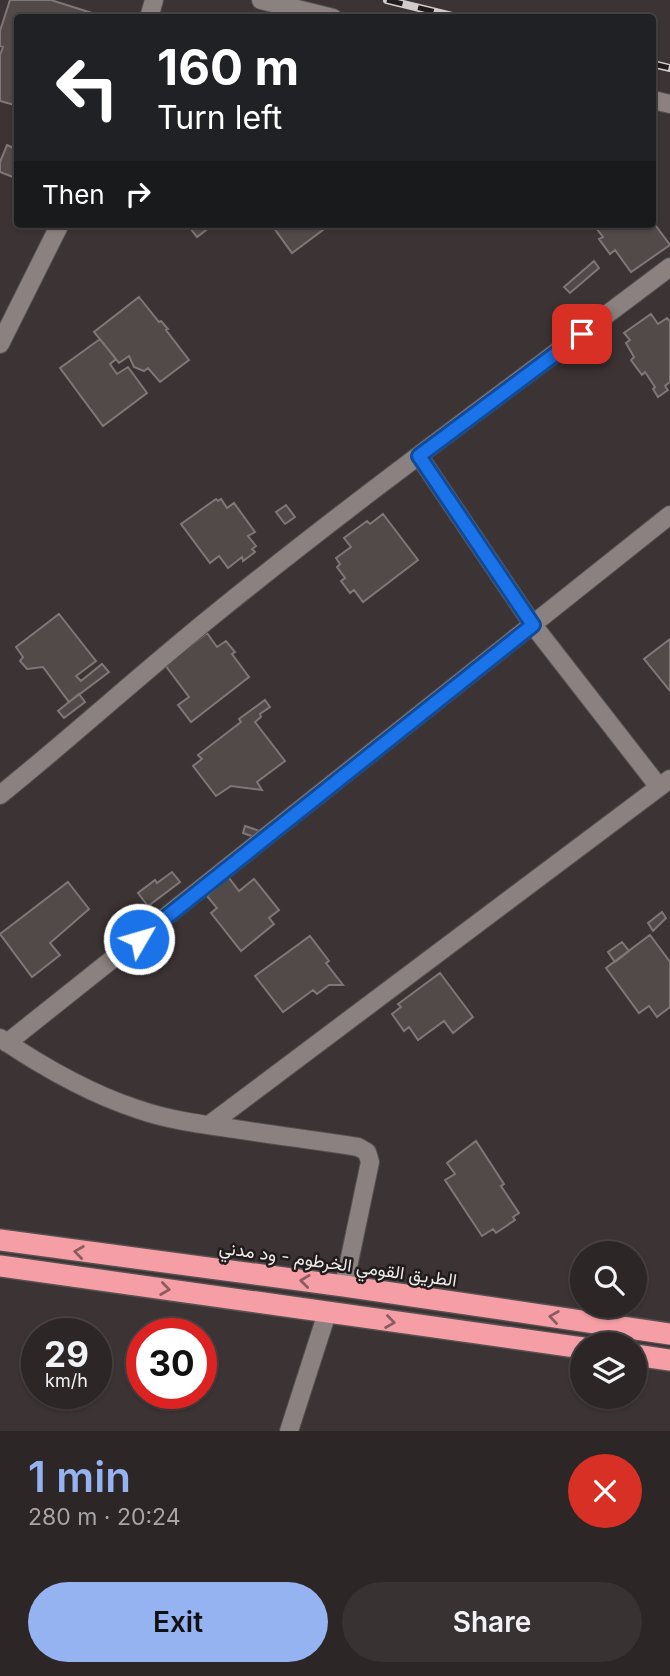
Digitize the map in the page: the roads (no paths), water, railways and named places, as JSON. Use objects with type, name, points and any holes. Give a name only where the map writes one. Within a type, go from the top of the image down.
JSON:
[{"type":"highway","name":"الطريق القومي الخرطوم - ود مدني","points":[[0,1240],[344,1286],[670,1334]]},
{"type":"highway","points":[[0,1266],[570,1346]]},
{"type":"highway","points":[[647,1357],[670,1360]]},
{"type":"street","points":[[261,0],[317,14]]},
{"type":"street","points":[[0,344],[58,228]]},
{"type":"street","points":[[0,795],[214,615],[670,267]]},
{"type":"street","points":[[209,1125],[665,783],[533,625],[419,456]]},
{"type":"street","points":[[344,1286],[370,1162],[367,1152],[359,1147],[163,1117],[94,1093],[4,1041],[670,515]]},
{"type":"street","points":[[289,1431],[327,1313]]},
{"type":"railway","points":[[387,0],[444,14]]},
{"type":"railway","points":[[656,65],[670,68]]}]
